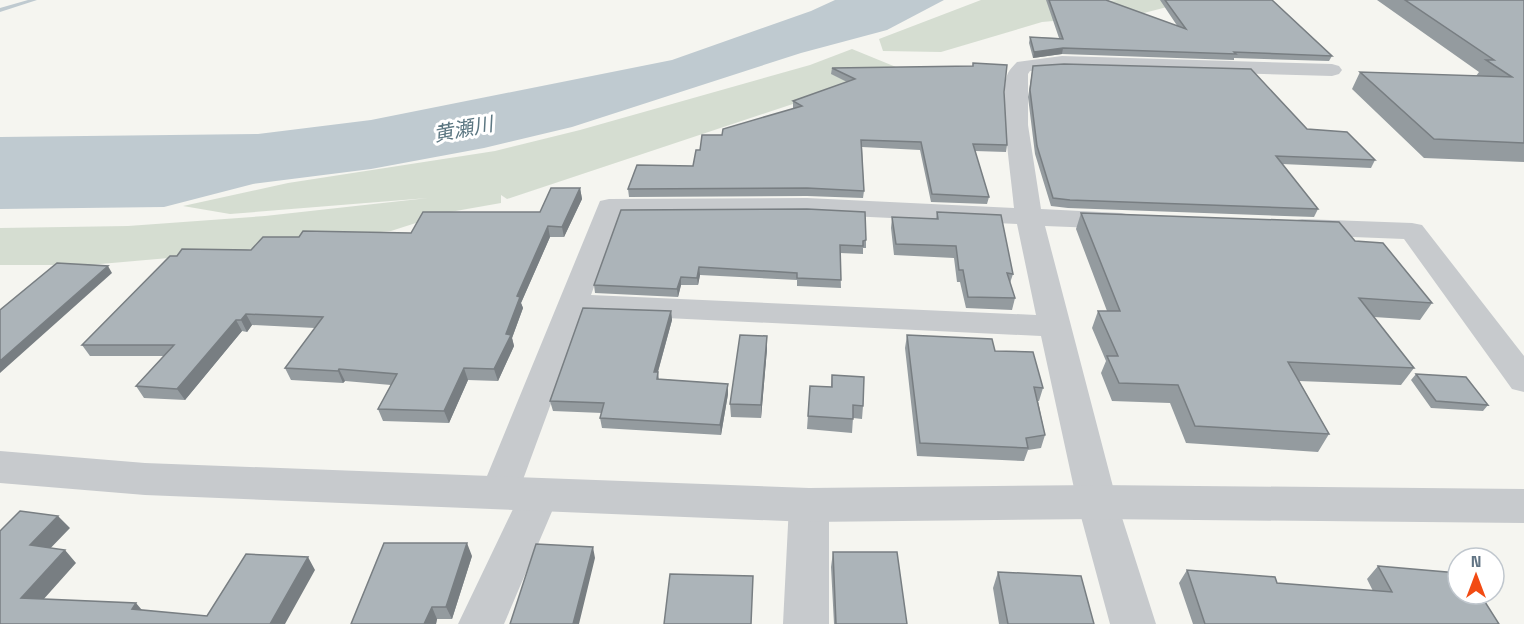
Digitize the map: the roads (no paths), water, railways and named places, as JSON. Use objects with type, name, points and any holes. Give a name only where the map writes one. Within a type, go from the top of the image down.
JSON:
[{"type":"street","points":[[1133,624],[1097,502],[1029,217],[1017,125],[1016,81],[1018,73],[1024,66],[1062,62],[1332,69]]},
{"type":"street","points":[[481,624],[520,494],[572,304],[609,207],[807,206],[1149,222]]},
{"type":"street","points":[[1280,226],[1412,231],[1524,380]]},
{"type":"street","points":[[572,304],[1055,326]]},
{"type":"street","points":[[0,467],[145,479],[809,506],[1097,502],[1524,506]]},
{"type":"street","points":[[806,624],[809,506]]},
{"type":"water","name":"黄瀬川","points":[[835,0],[944,0],[887,30],[801,53],[572,127],[484,148],[371,169],[253,184],[164,207],[0,209],[0,137],[258,134],[371,120],[672,60],[811,11]]},
{"type":"waterway","points":[[0,10],[34,0]]}]
